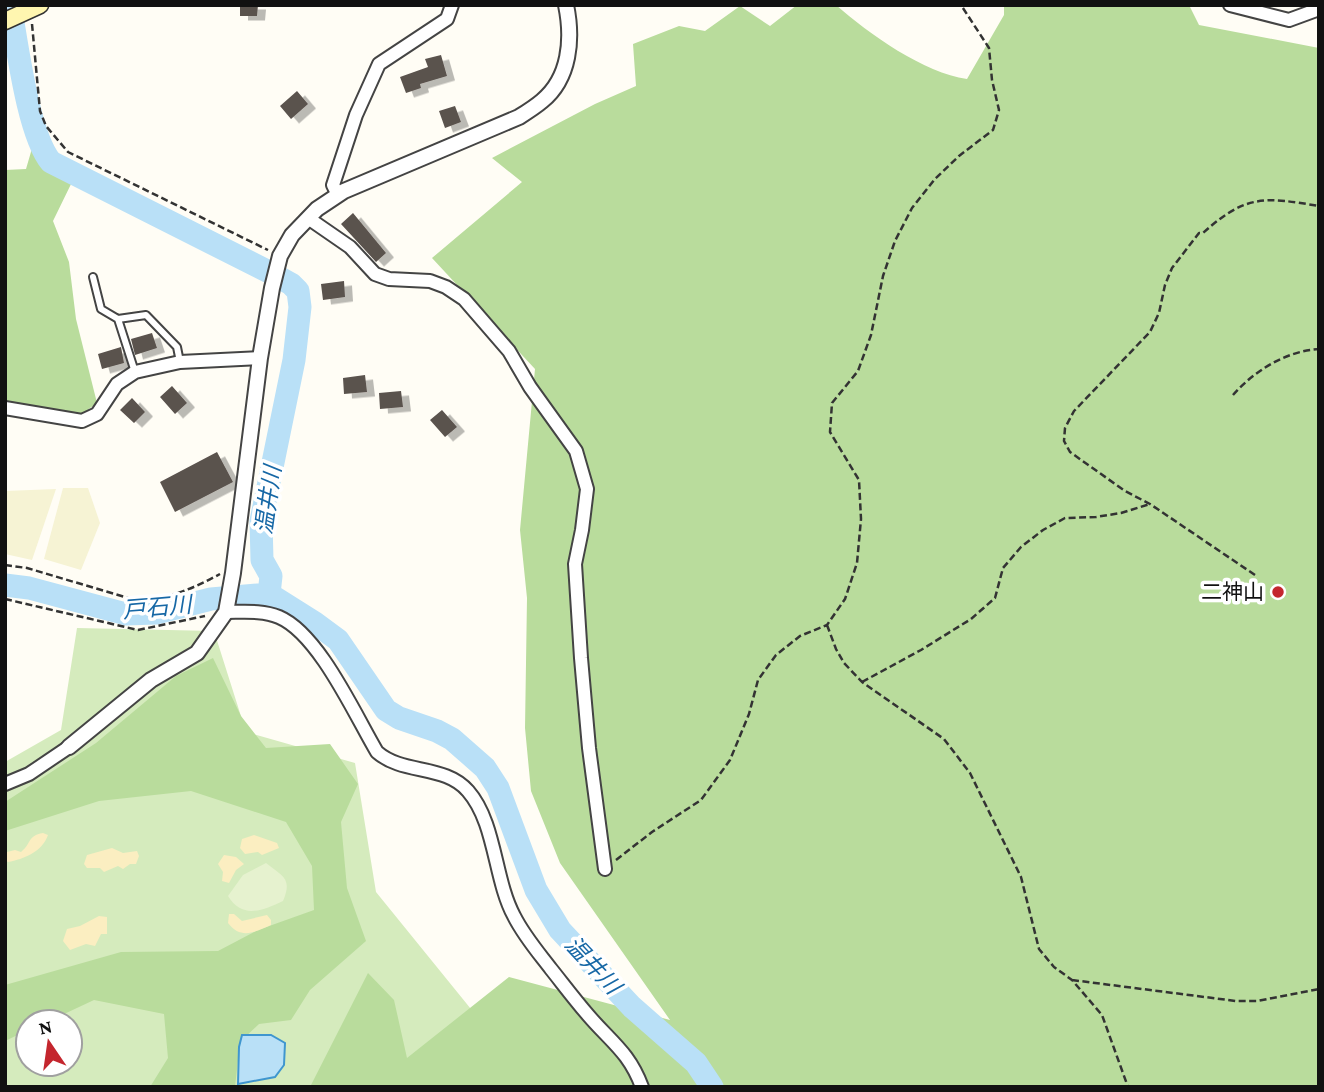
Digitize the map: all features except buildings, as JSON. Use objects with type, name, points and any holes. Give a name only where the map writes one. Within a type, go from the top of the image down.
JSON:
[{"type":"main road","points":[[5,20],[31,9]]},
{"type":"street","points":[[338,194],[333,186],[340,159],[379,64],[446,19],[452,5]]},
{"type":"street","points":[[5,784],[29,774],[69,747],[151,680],[197,653],[226,612],[272,288],[280,258],[292,235],[317,209],[338,194],[519,117],[543,101],[555,86],[569,57],[566,5]]},
{"type":"street","points":[[1230,5],[1289,20],[1319,9]]},
{"type":"street","points":[[308,218],[350,247],[375,274],[389,279],[430,281],[446,287],[477,310],[509,351],[530,387],[576,451],[587,489],[583,530],[575,564],[578,617],[589,748],[605,869]]},
{"type":"street","points":[[5,408],[82,421],[97,414],[117,384],[135,372],[180,362],[260,358]]},
{"type":"street","points":[[226,612],[260,611],[281,618],[293,626],[316,649],[377,752],[387,761],[445,775],[469,792],[484,822],[505,897],[514,917],[524,934],[588,1016],[622,1050],[635,1069],[642,1087]]},
{"type":"lane","points":[[93,277],[101,309],[118,319],[146,315],[177,347],[180,362]]},
{"type":"lane","points":[[118,319],[135,372]]},
{"type":"path","points":[[605,869],[652,832],[701,800],[730,760],[749,714],[758,680],[776,655],[800,636],[827,625],[845,599],[857,563],[861,519],[859,480],[830,432],[832,403],[858,371],[871,335],[883,276],[895,241],[912,208],[935,179],[993,130],[999,110],[992,80],[989,48],[961,5]]},
{"type":"path","points":[[31,9],[40,111],[56,140],[68,152],[280,258]]},
{"type":"path","points":[[1255,575],[1070,452],[1064,441],[1065,428],[1074,411],[1150,332],[1159,313],[1172,268],[1199,233],[1203,233],[1221,216],[1246,203],[1276,199],[1319,206]]},
{"type":"path","points":[[1233,395],[1246,380],[1268,366],[1292,354],[1319,349]]},
{"type":"path","points":[[862,682],[921,650],[979,612],[995,598],[1003,568],[1021,547],[1043,530],[1065,518],[1108,515],[1150,504]]},
{"type":"path","points":[[5,565],[27,568],[135,600],[152,600],[175,595],[222,573],[233,577]]},
{"type":"path","points":[[5,598],[138,630],[226,612]]},
{"type":"path","points":[[827,625],[844,663],[862,682],[944,739],[970,773],[1021,877],[1040,949],[1054,967],[1072,980],[1101,1015],[1128,1087]]},
{"type":"path","points":[[1072,980],[1236,1001],[1256,1001],[1319,989]]},
{"type":"shaded area","points":[[63,488],[88,488],[100,523],[81,570],[44,559]]},
{"type":"shaded area","points":[[56,489],[32,560],[5,554],[5,491]]},
{"type":"green space","points":[[797,5],[836,5],[864,28],[915,61],[967,79],[1004,15],[1004,5],[1189,5],[1199,25],[1319,48],[1319,1087],[310,1087],[368,973],[394,1000],[407,1058],[509,977],[670,1020],[560,863],[531,791],[525,728],[527,598],[520,530],[535,369],[432,258],[522,182],[492,158],[595,104],[636,86],[633,44],[679,26],[705,31],[740,6],[770,26]]},
{"type":"green space","points":[[33,145],[47,162],[73,180],[53,221],[69,262],[76,319],[97,403],[79,416],[5,402],[5,170],[26,169]]},
{"type":"green space","points":[[77,628],[214,631],[246,732],[355,763],[376,892],[518,1067],[542,1087],[5,1087],[5,762],[61,730]]},
{"type":"green space","points":[[213,658],[241,716],[266,748],[330,744],[358,784],[341,822],[347,888],[366,941],[310,990],[291,1020],[259,1024],[240,1042],[235,1087],[150,1087],[168,1058],[164,1014],[94,1000],[77,1008],[14,1008],[14,1037],[5,1041],[5,985],[121,952],[218,951],[258,930],[314,910],[312,866],[286,822],[191,791],[99,801],[5,831],[5,802],[96,743],[176,676]]},
{"type":"green space","points":[[266,863],[286,882],[283,901],[260,910],[240,908],[228,896],[243,875]]},
{"type":"sand","points":[[43,833],[48,835],[45,841],[32,854],[8,862],[5,860],[7,852],[21,852],[32,838]]},
{"type":"sand","points":[[254,835],[277,843],[279,848],[262,855],[258,852],[245,854],[240,848],[242,839]]},
{"type":"sand","points":[[112,848],[123,853],[137,851],[139,856],[136,864],[130,864],[123,869],[118,866],[104,872],[100,868],[87,868],[84,864],[87,855]]},
{"type":"sand","points":[[224,855],[236,857],[244,864],[236,870],[229,883],[222,881],[223,872],[218,864]]},
{"type":"sand","points":[[229,914],[234,914],[242,921],[267,915],[271,925],[243,933],[228,923]]},
{"type":"sand","points":[[99,916],[107,917],[107,934],[101,934],[95,946],[86,944],[70,950],[63,941],[67,929],[80,926]]},
{"type":"water","points":[[242,1035],[271,1035],[285,1043],[284,1065],[275,1077],[238,1084]]},
{"type":"waterway","name":"温井川","points":[[10,5],[30,110],[43,149],[51,162],[273,274],[298,291],[300,307],[294,360],[261,521],[262,560],[271,576],[269,594]]},
{"type":"waterway","name":"戸石川","points":[[5,585],[29,588],[126,614],[156,613],[211,599],[269,594]]},
{"type":"waterway","name":"温井川","points":[[269,594],[338,640],[386,710],[452,739],[485,768],[498,788],[536,890],[560,930],[632,1007],[696,1063],[712,1087]]},
{"type":"place","name":"二神山","points":[[1278,592]]}]
